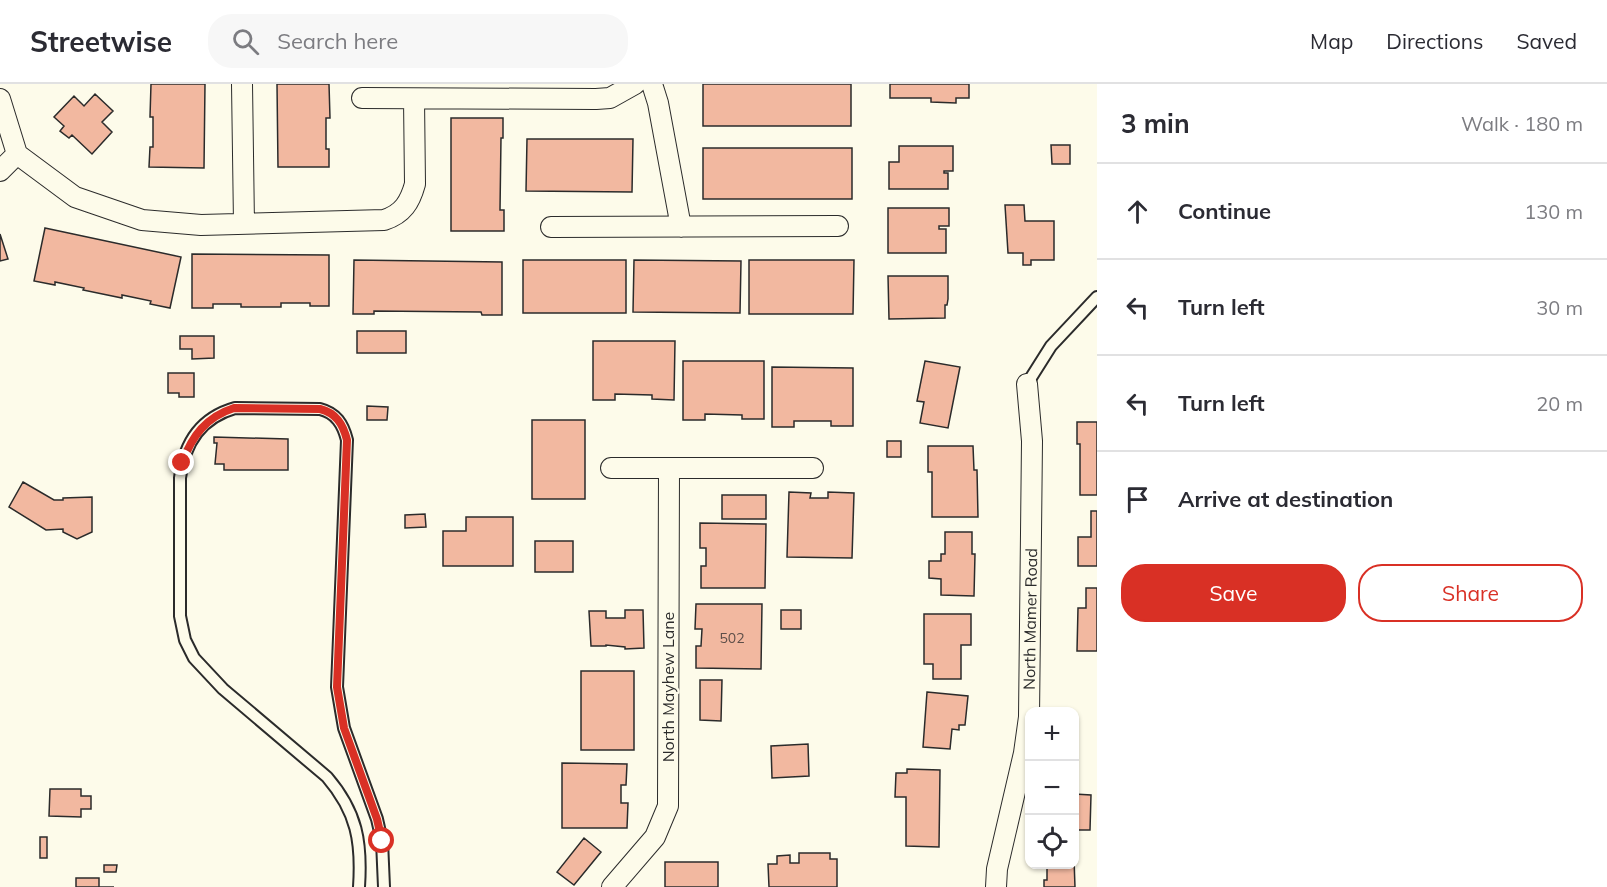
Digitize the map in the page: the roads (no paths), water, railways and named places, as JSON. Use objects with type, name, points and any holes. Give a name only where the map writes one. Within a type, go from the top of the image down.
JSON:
[{"type":"street","points":[[242,84],[244,224]]},
{"type":"street","points":[[362,98],[596,99],[610,98],[635,84]]},
{"type":"street","points":[[652,84],[658,103],[681,227]]},
{"type":"street","points":[[0,99],[17,154],[75,196],[142,220],[201,225],[384,220],[394,217],[403,210],[411,197],[415,184],[414,99]]},
{"type":"street","points":[[0,171],[17,154]]},
{"type":"street","points":[[551,227],[838,226]]},
{"type":"street","name":"North Mamer Road","points":[[996,887],[997,869],[1024,753],[1029,717],[1032,441],[1027,384]]},
{"type":"street","points":[[610,468],[813,468]]},
{"type":"street","name":"North Mayhew Lane","points":[[612,887],[655,837],[668,806],[669,469]]},
{"type":"lane","points":[[1027,384],[1051,346],[1097,297]]},
{"type":"lane","points":[[359,887],[359,841],[351,813],[342,794],[327,777],[223,689],[194,658],[181,627],[180,478],[182,463],[188,447],[201,426],[222,412],[234,408],[320,409],[336,417],[344,427],[347,440],[337,687],[344,728],[377,819],[382,841],[384,887]]}]
